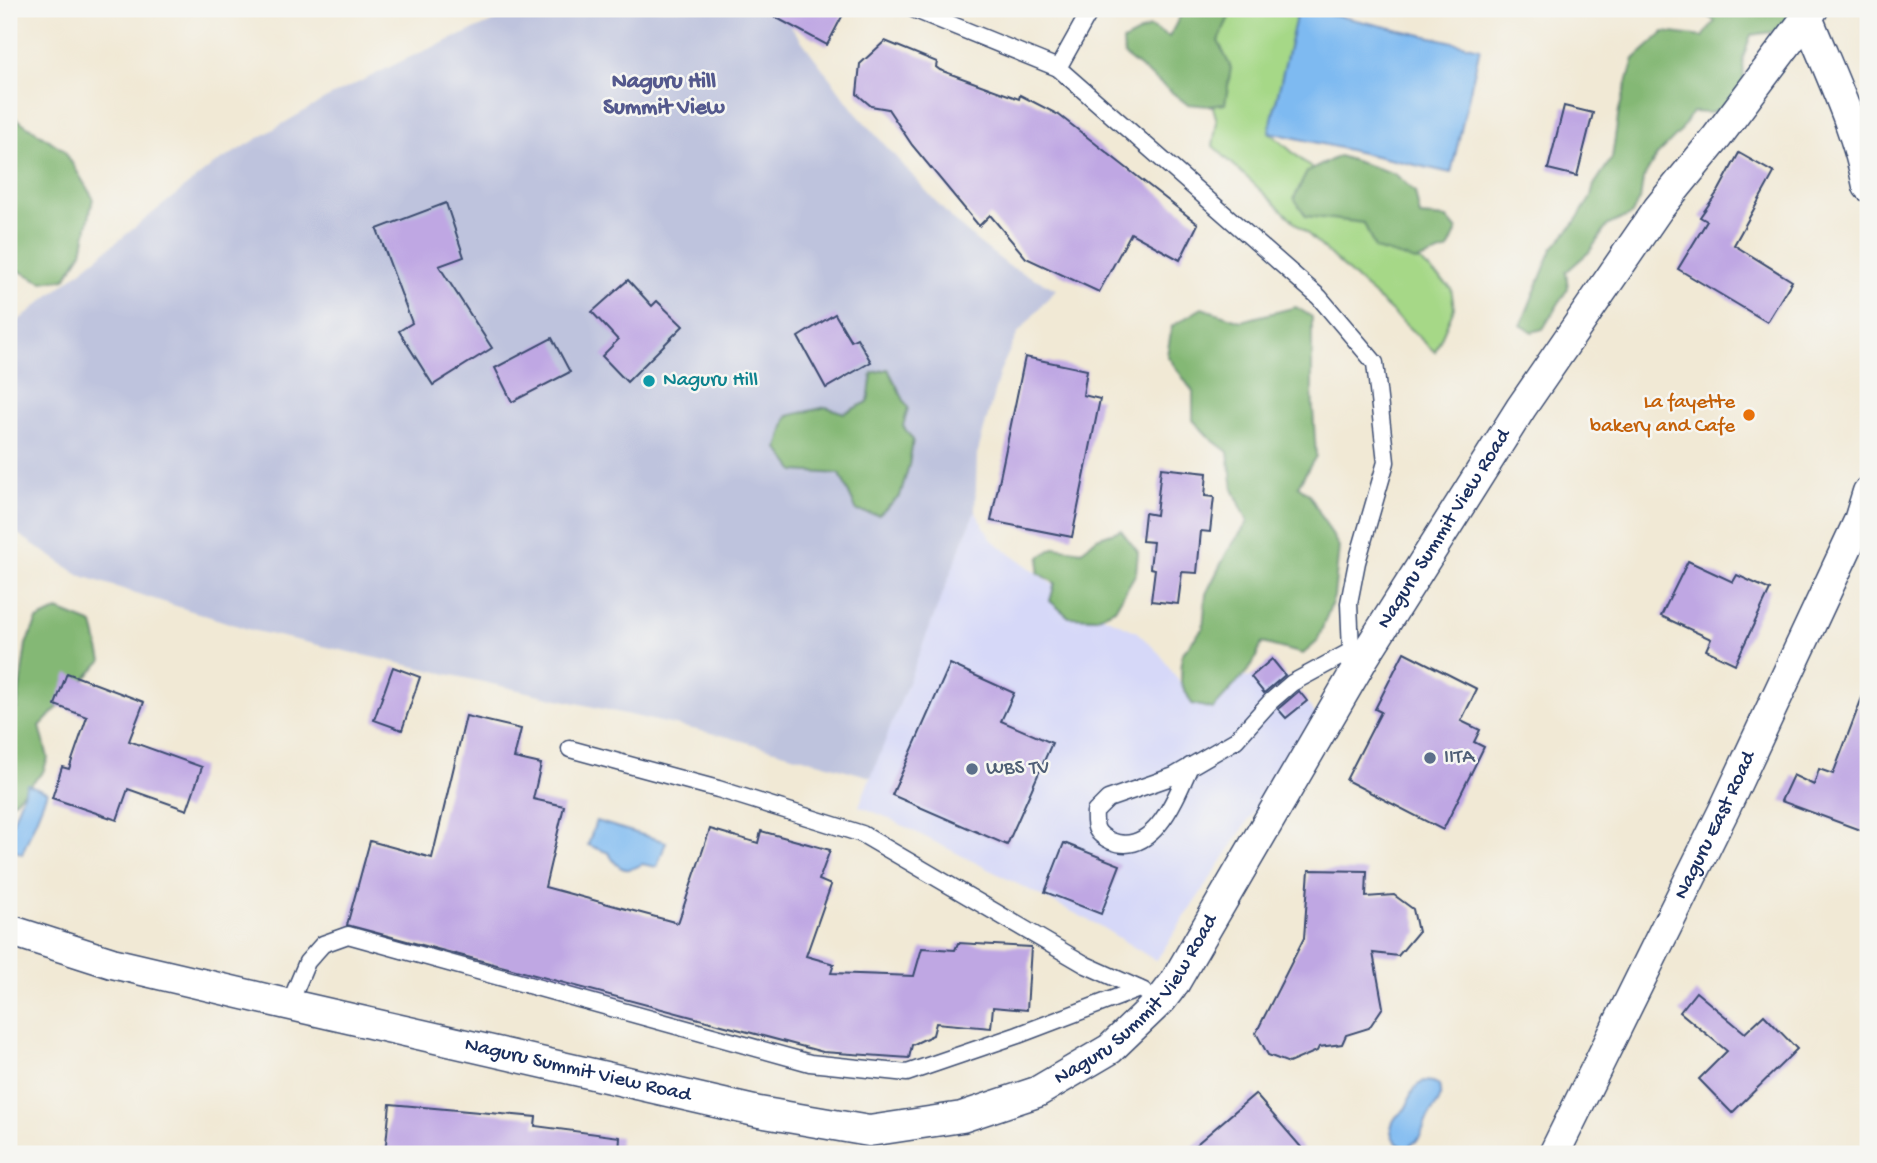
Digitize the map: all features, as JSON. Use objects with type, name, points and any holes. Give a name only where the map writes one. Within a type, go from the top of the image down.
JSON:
[{"type":"street","points":[[1810,13],[1865,167],[1868,186]]},
{"type":"street","name":"Naguru Summit View Road","points":[[9,930],[112,963],[289,1005],[746,1109],[869,1131],[962,1117],[1037,1092],[1110,1049],[1150,994],[1175,982],[1357,654],[1650,220],[1717,137],[1810,13]]},
{"type":"street","name":"Naguru East Road","points":[[1554,1154],[1724,810],[1858,522],[1868,492]]},
{"type":"lane","points":[[913,9],[1058,68],[1320,297],[1375,363],[1386,462],[1357,562],[1349,603],[1357,654],[1292,683],[1271,701],[1236,740],[1190,766],[1174,776],[1108,799],[1094,812],[1094,827],[1100,836],[1116,843],[1135,841],[1151,835],[1171,807],[1190,766]]},
{"type":"lane","points":[[1058,68],[1091,9]]},
{"type":"lane","points":[[570,749],[718,789],[862,834],[1086,965],[1150,994]]},
{"type":"lane","points":[[289,1005],[307,962],[323,944],[348,935],[810,1063],[907,1073],[1150,994]]},
{"type":"shaded area","points":[[522,9],[778,9],[856,113],[949,216],[1009,266],[1056,289],[1018,333],[1000,371],[977,455],[975,511],[871,777],[728,737],[251,630],[79,575],[9,528],[9,328],[213,165],[325,99],[408,58]]},
{"type":"shaded area","points":[[975,511],[992,540],[1082,606],[1137,632],[1160,654],[1180,683],[1251,677],[1272,659],[1317,716],[1156,961],[1098,925],[884,816],[859,806]]},
{"type":"green space","points":[[1184,9],[1223,9],[1229,17],[1218,41],[1231,68],[1225,104],[1187,104],[1124,55],[1123,41],[1150,27],[1169,37]]},
{"type":"green space","points":[[1193,9],[1298,9],[1269,132],[1451,288],[1454,308],[1435,352],[1213,146],[1217,121],[1203,72]]},
{"type":"green space","points":[[1697,9],[1823,9],[1787,30],[1751,35],[1743,58],[1744,85],[1735,102],[1710,113],[1692,112],[1680,132],[1657,155],[1643,179],[1640,200],[1631,215],[1608,225],[1589,252],[1566,272],[1568,288],[1543,329],[1532,332],[1521,325],[1552,249],[1573,225],[1612,158],[1619,110],[1634,59],[1664,32],[1703,37],[1715,21]]},
{"type":"green space","points":[[9,114],[64,150],[93,198],[82,252],[65,279],[42,282],[11,267],[9,263]]},
{"type":"green space","points":[[1339,156],[1395,174],[1415,192],[1420,216],[1447,218],[1457,230],[1448,250],[1416,261],[1375,249],[1364,223],[1306,216],[1294,198],[1307,172]]},
{"type":"green space","points":[[1296,307],[1312,317],[1312,393],[1316,456],[1298,486],[1309,494],[1339,547],[1334,597],[1317,642],[1303,654],[1262,643],[1252,666],[1213,709],[1192,704],[1181,683],[1182,654],[1203,628],[1206,594],[1227,552],[1248,522],[1233,489],[1228,452],[1193,420],[1193,392],[1167,355],[1172,326],[1202,308],[1241,321]]},
{"type":"green space","points":[[888,369],[908,408],[903,426],[913,440],[900,496],[879,515],[857,511],[840,474],[795,471],[778,448],[787,416],[826,407],[844,413],[868,402],[872,373]]},
{"type":"green space","points":[[1121,530],[1138,552],[1136,573],[1115,609],[1096,618],[1069,617],[1050,601],[1055,583],[1038,573],[1040,557],[1055,547],[1082,551],[1097,538]]},
{"type":"green space","points":[[58,610],[93,624],[102,661],[40,726],[48,758],[43,772],[9,806],[9,713],[17,709],[26,644],[37,620]]},
{"type":"water","points":[[1298,9],[1480,48],[1451,173],[1269,132]]},
{"type":"water","points":[[27,784],[47,792],[22,854],[9,848],[9,831]]},
{"type":"water","points":[[596,821],[666,842],[657,867],[642,864],[631,869],[622,868],[609,853],[588,845]]},
{"type":"water","points":[[1424,1081],[1439,1085],[1439,1100],[1420,1137],[1406,1148],[1394,1139],[1391,1127],[1396,1117],[1408,1105],[1412,1092]]},
{"type":"building","points":[[760,9],[846,9],[827,45]]},
{"type":"building","points":[[885,41],[937,62],[936,67],[940,70],[1019,99],[1020,95],[1059,115],[1198,224],[1180,260],[1131,233],[1099,292],[1026,258],[990,215],[979,226],[912,145],[888,109],[871,106],[857,94],[860,64]]},
{"type":"building","points":[[1564,106],[1593,113],[1577,176],[1548,169]]},
{"type":"building","points":[[1739,153],[1774,173],[1734,245],[1792,281],[1767,322],[1678,269],[1707,221],[1700,217],[1719,190]]},
{"type":"building","points":[[446,203],[464,257],[439,266],[492,348],[433,385],[399,331],[412,323],[377,229]]},
{"type":"building","points":[[628,280],[652,306],[657,301],[683,326],[627,382],[602,356],[618,340],[592,312]]},
{"type":"building","points":[[835,314],[851,341],[857,338],[871,362],[826,388],[798,337]]},
{"type":"building","points":[[552,338],[570,372],[512,402],[495,368]]},
{"type":"building","points":[[1025,357],[1087,370],[1083,395],[1100,399],[1072,537],[991,521]]},
{"type":"building","points":[[1161,468],[1207,473],[1205,496],[1214,497],[1210,532],[1201,531],[1197,573],[1182,572],[1178,604],[1151,601],[1155,569],[1150,568],[1153,542],[1142,541],[1145,513],[1156,515]]},
{"type":"building","points":[[1688,561],[1733,582],[1737,575],[1770,590],[1735,664],[1706,650],[1711,639],[1661,616]]},
{"type":"building","points":[[1404,652],[1477,689],[1461,721],[1480,730],[1474,742],[1484,747],[1443,830],[1346,780],[1381,712],[1375,709]]},
{"type":"building","points":[[1272,659],[1285,675],[1264,693],[1251,677]]},
{"type":"building","name":"WBS TV","points":[[950,664],[1014,693],[1001,721],[1052,743],[1007,845],[892,795]]},
{"type":"building","points":[[393,667],[420,677],[402,730],[374,720]]},
{"type":"building","points":[[67,673],[144,702],[129,741],[202,767],[187,810],[128,789],[117,820],[52,798],[62,767],[69,769],[87,717],[55,705]]},
{"type":"building","points":[[1866,687],[1868,833],[1781,801],[1793,775],[1814,785],[1819,769],[1833,774]]},
{"type":"building","points":[[1299,691],[1307,701],[1286,718],[1278,709]]},
{"type":"building","points":[[466,716],[521,729],[514,758],[541,764],[533,799],[564,806],[545,887],[678,923],[710,829],[758,843],[761,831],[830,850],[819,880],[831,885],[806,956],[834,964],[831,973],[914,976],[922,948],[955,950],[958,943],[1031,947],[1027,1010],[993,1007],[991,1028],[936,1023],[933,1035],[912,1045],[909,1058],[823,1052],[347,925],[370,841],[432,858]]},
{"type":"building","points":[[1064,843],[1120,865],[1101,914],[1045,892]]},
{"type":"building","points":[[1309,870],[1367,871],[1366,897],[1394,895],[1413,909],[1418,932],[1398,956],[1373,953],[1383,1007],[1369,1028],[1346,1035],[1342,1044],[1319,1047],[1317,1051],[1289,1063],[1268,1055],[1256,1033],[1304,938]]},
{"type":"building","points":[[1696,992],[1745,1033],[1764,1015],[1797,1049],[1732,1113],[1699,1079],[1727,1051],[1680,1012]]},
{"type":"building","points":[[1255,1094],[1307,1154],[1185,1154]]},
{"type":"building","points":[[390,1104],[536,1117],[535,1126],[620,1137],[619,1154],[385,1154]]},
{"type":"place","name":"Naguru Hill","points":[[649,381]]},
{"type":"place","name":"La fayette bakery and Cafe","points":[[1749,415]]},
{"type":"place","name":"IITA","points":[[1430,758]]},
{"type":"place","name":"WBS TV","points":[[972,769]]},
{"type":"district","name":"Naguru Hill Summit View","points":[[664,95]]}]
